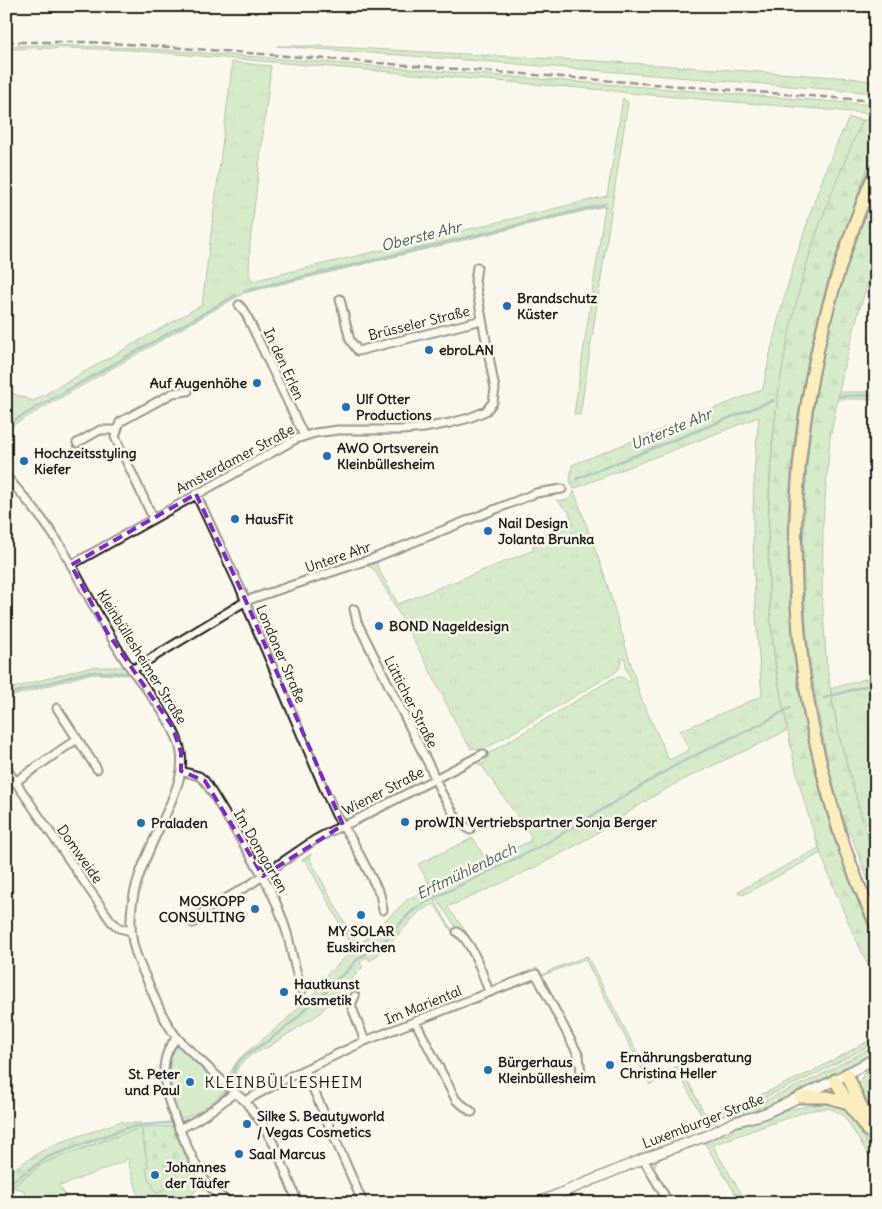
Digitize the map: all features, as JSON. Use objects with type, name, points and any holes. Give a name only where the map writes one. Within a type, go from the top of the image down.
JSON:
[{"type":"main road","points":[[876,170],[840,263],[812,371],[802,435],[795,517],[796,586],[800,644],[817,750],[828,794],[844,844],[876,925]]},
{"type":"main road","points":[[847,1074],[869,1122],[874,1138]]},
{"type":"main road","points":[[835,1080],[848,1104],[874,1138]]},
{"type":"main road","points":[[801,1097],[828,1097],[848,1104]]},
{"type":"street","name":"Amsterdamer Straße","points":[[71,565],[286,443],[304,436],[338,430],[424,428],[469,418],[486,411],[493,402],[495,389],[475,281],[477,267]]},
{"type":"street","name":"Brüsseler Straße","points":[[340,299],[350,340],[358,351],[482,320]]},
{"type":"street","name":"In den Erlen","points":[[239,305],[245,312],[304,436]]},
{"type":"street","points":[[153,518],[115,437],[120,422],[173,393],[188,391]]},
{"type":"street","points":[[77,443],[100,430],[117,430]]},
{"type":"street","name":"Kleinbüllesheimer Straße","points":[[6,476],[41,518],[62,548],[100,620],[175,732],[182,752],[181,771],[176,790],[137,881],[131,907],[133,946],[159,1008],[176,1038],[245,1101],[269,1134],[298,1203]]},
{"type":"street","name":"Untere Ahr","points":[[132,670],[257,596],[374,558],[536,493],[562,490]]},
{"type":"street","name":"Londoner Straße","points":[[196,494],[246,601],[326,794],[343,825]]},
{"type":"street","name":"Lütticher Straße","points":[[354,609],[358,622],[436,779]]},
{"type":"street","points":[[57,708],[97,769]]},
{"type":"street","points":[[15,782],[77,739]]},
{"type":"street","name":"Wiener Straße","points":[[193,923],[204,911],[229,898],[316,839],[484,754]]},
{"type":"street","name":"Domweide","points":[[6,768],[111,921],[119,928],[131,931]]},
{"type":"street","name":"Im Domgarten","points":[[181,771],[199,776],[205,780],[263,876],[282,918],[302,990]]},
{"type":"street","name":"Wiener Straße","points":[[436,779],[441,792],[457,819],[470,830]]},
{"type":"street","name":"Wiener Straße","points":[[343,825],[380,894],[383,910]]},
{"type":"street","points":[[457,932],[462,934],[470,945],[489,992]]},
{"type":"street","name":"Im Mariental","points":[[245,1101],[291,1076],[365,1041],[536,974],[579,1056],[581,1072]]},
{"type":"street","points":[[355,996],[351,1005],[365,1041]]},
{"type":"street","points":[[415,1021],[456,1100],[472,1112]]},
{"type":"street","points":[[176,1038],[168,1049],[164,1069],[166,1091],[177,1125],[202,1177],[230,1203]]},
{"type":"street","name":"Luxemburger Straße","points":[[537,1203],[643,1159],[706,1136],[734,1122],[757,1116],[801,1097],[876,1058]]},
{"type":"street","points":[[305,1070],[363,1203]]},
{"type":"street","points":[[177,1125],[194,1122],[212,1110],[230,1089]]},
{"type":"street","points":[[643,1159],[669,1203]]},
{"type":"highlighted area","points":[[196,494],[242,592],[343,825],[263,876],[205,781],[181,771],[181,752],[172,726],[107,632],[71,565]]},
{"type":"green space","points":[[51,45],[137,48],[876,105],[876,114],[130,50],[6,49],[6,46]]},
{"type":"green space","points":[[277,46],[315,46],[613,62],[851,78],[876,82],[876,93],[492,62]]},
{"type":"green space","points":[[231,62],[271,66],[250,243],[249,274],[252,281],[607,196],[623,98],[628,102],[580,415],[574,414],[605,206],[244,293],[6,429],[6,391],[33,401],[202,305],[232,67]]},
{"type":"green space","points":[[849,118],[863,120],[826,206],[804,273],[779,387],[773,433],[768,526],[768,572],[775,664],[788,730],[671,786],[555,857],[489,889],[447,906],[472,942],[462,929],[457,929],[431,888],[530,841],[531,836],[482,766],[478,765],[485,761],[488,757],[486,755],[612,679],[621,677],[629,683],[631,679],[626,669],[625,659],[621,658],[619,669],[616,672],[483,750],[471,749],[382,583],[373,568],[367,566],[378,562],[377,566],[398,604],[534,550],[532,540],[573,525],[569,512],[556,500],[567,500],[574,491],[604,574],[641,698],[669,760],[689,750],[680,731],[762,696],[755,605],[753,535],[754,476],[759,417],[574,489],[570,481],[572,465],[763,389],[775,333],[795,260],[822,179]]},
{"type":"green space","points":[[863,120],[876,120],[876,145],[831,269],[808,358],[791,468],[788,556],[793,649],[810,749],[822,799],[836,844],[876,943],[876,981],[856,940],[829,876],[800,786],[777,672],[769,576],[771,462],[783,362],[804,273],[818,229]]},
{"type":"green space","points":[[876,192],[876,257],[858,314],[844,368],[830,438],[823,523],[822,596],[826,657],[832,701],[840,740],[876,861],[876,901],[844,821],[828,762],[815,696],[809,651],[803,554],[809,448],[826,342],[856,240]]},
{"type":"green space","points":[[876,378],[876,399],[838,399],[839,392],[874,392]]},
{"type":"green space","points":[[94,667],[122,667],[128,669],[132,675],[89,674],[6,698],[6,690]]},
{"type":"green space","points":[[876,676],[876,818],[864,826],[840,740],[830,689]]},
{"type":"green space","points":[[473,838],[487,861],[435,886],[430,885],[418,864]]},
{"type":"green space","points":[[819,848],[821,853],[743,895],[737,892]]},
{"type":"green space","points":[[311,854],[310,859],[355,942],[360,944],[408,899],[423,892],[425,887],[457,939],[434,904],[420,911],[385,949],[370,961],[366,957],[360,963],[363,967],[319,1014],[270,1046],[251,1055],[239,1065],[232,1085],[227,1081],[235,1064],[246,1052],[274,1030],[317,991],[313,987],[351,952],[352,946],[306,861],[302,860]]},
{"type":"green space","points":[[587,956],[651,1079],[680,1065],[707,1119],[813,1071],[876,1037],[876,1042],[814,1075],[720,1117],[706,1128],[705,1126],[707,1126],[677,1070],[650,1085],[585,959],[541,976],[553,969]]},
{"type":"green space","points":[[876,1045],[876,1051],[790,1096],[752,1113],[734,1115],[817,1077]]},
{"type":"green space","points":[[179,1047],[224,1090],[204,1108],[180,1119],[175,1106],[169,1071],[172,1050]]},
{"type":"green space","points":[[876,1065],[876,1074],[867,1086],[870,1102],[876,1113],[876,1125],[863,1101],[859,1083],[863,1074]]},
{"type":"green space","points":[[829,1102],[839,1105],[849,1115],[876,1156],[876,1167],[844,1116],[827,1108],[807,1111],[715,1144],[714,1148],[747,1203],[741,1203],[704,1142],[657,1160],[655,1166],[654,1164],[656,1159],[713,1137],[729,1134],[733,1131],[733,1128],[786,1110]]},
{"type":"green space","points":[[122,1121],[123,1123],[140,1123],[141,1128],[44,1163],[6,1190],[6,1174],[50,1146]]},
{"type":"green space","points":[[172,1126],[196,1175],[157,1194],[149,1182],[141,1127]]},
{"type":"green space","points":[[141,1128],[149,1182],[152,1182],[153,1188],[157,1193],[196,1175],[199,1186],[186,1203],[141,1203],[128,1163],[130,1160],[126,1158],[125,1161],[63,1185],[60,1184],[59,1188],[62,1189],[68,1203],[30,1203],[23,1190],[12,1187],[44,1163]]},
{"type":"waterway","name":"Oberste Ahr","points":[[244,291],[605,204]]},
{"type":"waterway","name":"Oberste Ahr","points":[[6,425],[236,295]]},
{"type":"waterway","name":"Unterste Ahr","points":[[839,396],[876,395]]},
{"type":"waterway","name":"Unterste Ahr","points":[[576,479],[774,400]]},
{"type":"waterway","name":"Unterste Ahr","points":[[6,695],[87,672],[128,673]]},
{"type":"waterway","name":"Erftmühlenbach","points":[[824,698],[876,683]]},
{"type":"waterway","name":"Erftmühlenbach","points":[[6,1185],[48,1157],[126,1128],[181,1122],[192,1118],[216,1102],[226,1092],[238,1062],[271,1039],[296,1019],[306,1008],[321,998],[332,983],[358,959],[386,939],[415,909],[545,844],[676,765],[790,708]]},
{"type":"railway","points":[[6,42],[87,42],[143,45],[876,101]]},
{"type":"place","name":"Brandschutz Küster","points":[[507,306]]},
{"type":"place","name":"ebroLAN","points":[[429,350]]},
{"type":"place","name":"Auf Augenhöhe","points":[[257,383]]},
{"type":"place","name":"Ulf Otter Productions","points":[[346,407]]},
{"type":"place","name":"AWO Ortsverein Kleinbüllesheim","points":[[327,456]]},
{"type":"place","name":"Hochzeitsstyling Kiefer","points":[[24,461]]},
{"type":"place","name":"HausFit","points":[[235,519]]},
{"type":"place","name":"Nail Design Jolanta Brunka","points":[[488,531]]},
{"type":"place","name":"BOND Nageldesign","points":[[379,626]]},
{"type":"place","name":"proWIN Vertriebspartner Sonja Berger","points":[[405,822]]},
{"type":"place","name":"Praladen","points":[[141,823]]},
{"type":"place","name":"MOSKOPP CONSULTING","points":[[255,909]]},
{"type":"place","name":"MY SOLAR Euskirchen","points":[[361,915]]},
{"type":"place","name":"Hautkunst Kosmetik","points":[[284,992]]},
{"type":"place","name":"Ernährungsberatung Christina Heller","points":[[610,1065]]},
{"type":"place","name":"Bürgerhaus Kleinbüllesheim","points":[[488,1070]]},
{"type":"place","name":"St. Peter und Paul","points":[[190,1082]]},
{"type":"place","name":"Silke S. Beautyworld / Vegas Cosmetics","points":[[247,1124]]},
{"type":"place","name":"Saal Marcus","points":[[239,1154]]},
{"type":"place","name":"Johannes der Täufer","points":[[155,1175]]},
{"type":"district","name":"KLEINBÜLLESHEIM","points":[[284,1082]]}]
